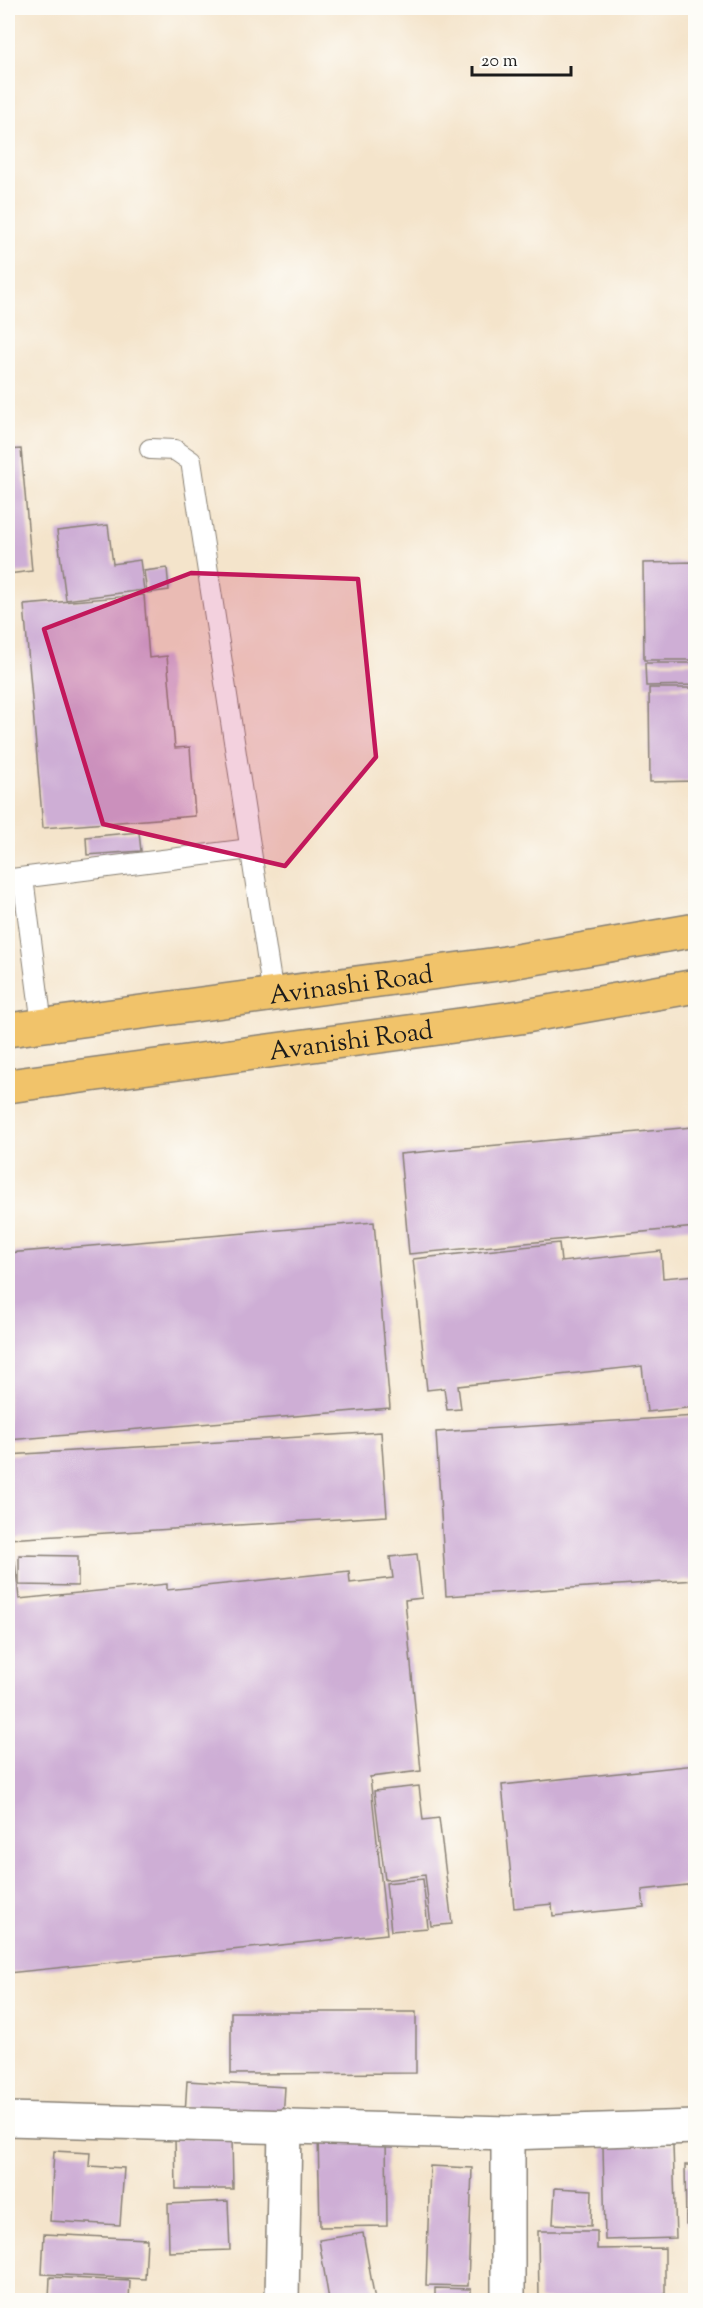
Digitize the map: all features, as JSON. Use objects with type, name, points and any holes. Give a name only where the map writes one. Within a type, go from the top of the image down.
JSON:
[{"type":"main road","name":"Avinashi Road","points":[[8,1030],[505,963],[696,930]]},
{"type":"main road","name":"Avanishi Road","points":[[8,1086],[520,1017],[696,986]]},
{"type":"street","points":[[8,2119],[508,2133],[696,2127]]},
{"type":"street","points":[[282,2301],[285,2126]]},
{"type":"street","points":[[508,2133],[508,2301]]},
{"type":"lane","points":[[150,449],[175,450],[191,461],[273,995]]},
{"type":"lane","points":[[42,1025],[15,878],[250,849]]},
{"type":"highlighted area","points":[[191,573],[358,579],[376,757],[285,866],[103,824],[44,629]]},
{"type":"building","points":[[21,449],[32,571],[8,574],[8,450]]},
{"type":"building","points":[[108,525],[113,564],[140,560],[144,590],[66,600],[57,531]]},
{"type":"building","points":[[696,562],[696,660],[644,660],[643,563]]},
{"type":"building","points":[[167,568],[169,590],[147,593],[144,571]]},
{"type":"building","points":[[144,595],[149,658],[167,656],[175,748],[190,747],[195,816],[43,828],[24,605]]},
{"type":"building","points":[[645,663],[696,663],[696,685],[646,686]]},
{"type":"building","points":[[649,688],[696,688],[696,781],[650,782]]},
{"type":"building","points":[[139,832],[141,851],[87,855],[86,837]]},
{"type":"building","points":[[692,1127],[696,1159],[696,1227],[409,1254],[400,1154]]},
{"type":"building","points":[[374,1222],[390,1408],[8,1440],[8,1253]]},
{"type":"building","points":[[559,1243],[561,1262],[661,1251],[663,1278],[696,1275],[696,1407],[647,1412],[642,1366],[458,1386],[461,1409],[447,1410],[444,1388],[427,1390],[413,1259]]},
{"type":"building","points":[[696,1416],[696,1580],[446,1596],[436,1432]]},
{"type":"building","points":[[381,1432],[387,1516],[8,1539],[8,1455]]},
{"type":"building","points":[[417,1554],[422,1598],[405,1600],[421,1771],[370,1777],[387,1934],[8,1973],[8,1562],[15,1561],[19,1599],[167,1584],[167,1590],[349,1571],[350,1583],[393,1578],[390,1557]]},
{"type":"building","points":[[19,1555],[78,1556],[78,1586],[19,1585]]},
{"type":"building","points":[[696,1765],[696,1884],[642,1890],[644,1907],[553,1916],[552,1904],[514,1908],[502,1785]]},
{"type":"building","points":[[419,1786],[423,1820],[439,1818],[452,1924],[431,1926],[425,1875],[385,1880],[374,1791]]},
{"type":"building","points":[[423,1879],[428,1928],[391,1931],[386,1883]]},
{"type":"building","points":[[231,2012],[416,2012],[416,2073],[231,2074]]},
{"type":"building","points":[[187,2081],[285,2087],[283,2120],[185,2114]]},
{"type":"building","points":[[386,2135],[387,2226],[320,2227],[318,2136]]},
{"type":"building","points":[[175,2138],[232,2138],[233,2189],[176,2189]]},
{"type":"building","points":[[673,2145],[676,2238],[605,2240],[603,2146]]},
{"type":"building","points":[[54,2151],[90,2153],[89,2166],[124,2168],[120,2225],[50,2221]]},
{"type":"building","points":[[685,2165],[696,2165],[696,2224],[686,2224]]},
{"type":"building","points":[[430,2166],[472,2168],[468,2286],[426,2285]]},
{"type":"building","points":[[555,2188],[592,2190],[591,2226],[553,2224]]},
{"type":"building","points":[[228,2201],[230,2250],[169,2252],[168,2204]]},
{"type":"building","points":[[538,2231],[597,2231],[597,2249],[665,2248],[665,2300],[539,2300]]},
{"type":"building","points":[[363,2233],[375,2300],[329,2300],[319,2240]]},
{"type":"building","points":[[44,2234],[147,2239],[145,2279],[42,2274]]},
{"type":"building","points":[[50,2277],[130,2281],[129,2300],[49,2300]]},
{"type":"building","points":[[435,2288],[471,2289],[471,2300],[435,2300]]}]
